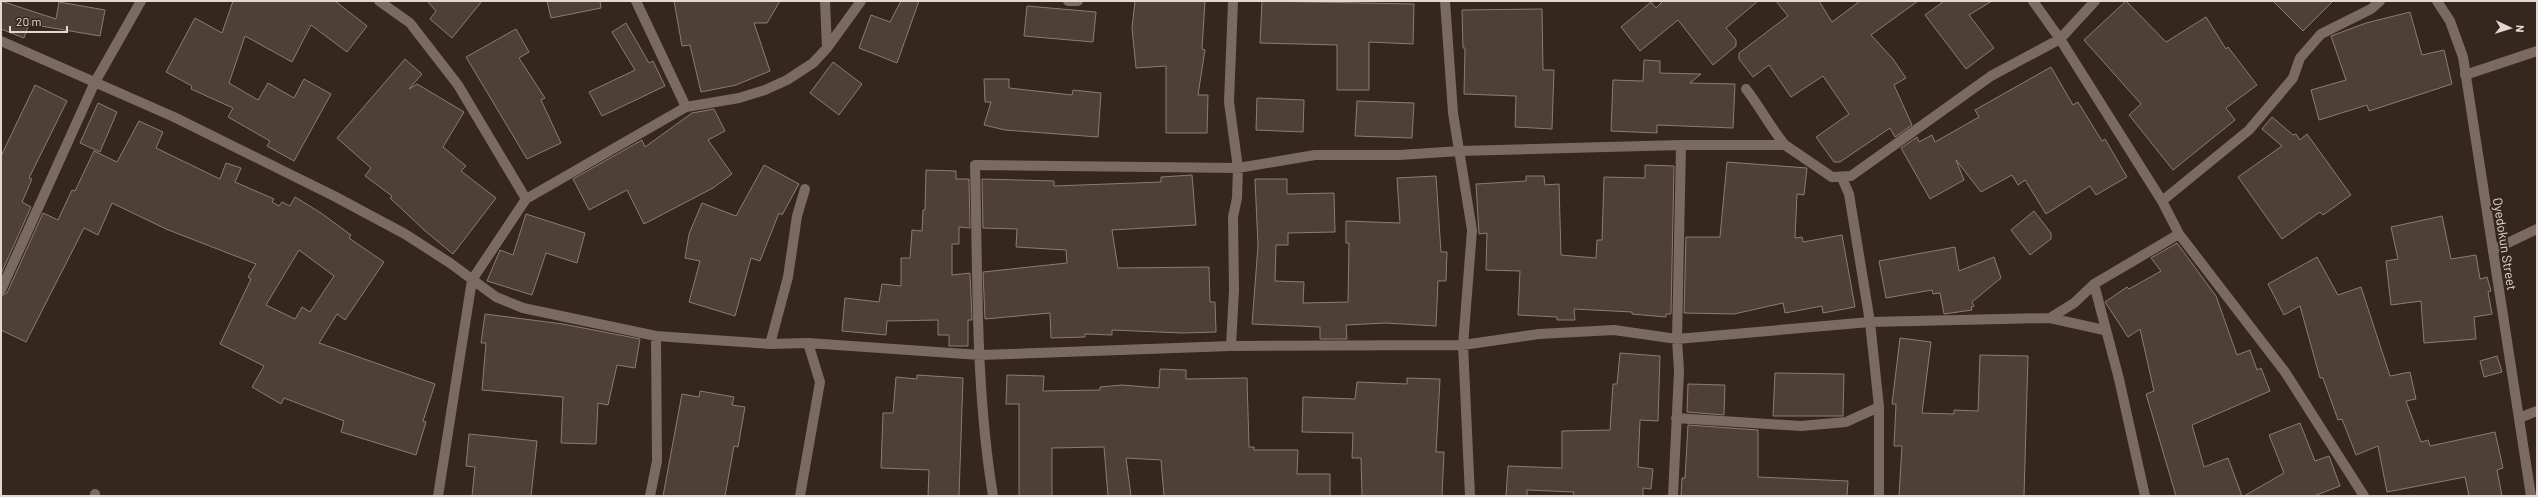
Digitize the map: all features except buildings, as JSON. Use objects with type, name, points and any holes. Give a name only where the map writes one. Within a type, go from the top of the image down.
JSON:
[{"type":"street","points":[[1,290],[95,82],[141,1]]},
{"type":"street","points":[[378,1],[410,23],[458,85],[526,199]]},
{"type":"street","points":[[636,1],[686,106]]},
{"type":"street","points":[[825,1],[827,48]]},
{"type":"street","points":[[438,496],[472,280],[526,199],[686,106],[739,98],[765,90],[787,80],[813,63],[827,48],[861,1]]},
{"type":"street","points":[[1068,1],[1078,1]]},
{"type":"street","points":[[1231,346],[1234,290],[1233,217],[1237,198],[1238,168],[1229,102],[1233,1]]},
{"type":"street","points":[[1446,1],[1453,112],[1472,230],[1463,345],[1470,496]]},
{"type":"street","points":[[2033,1],[2060,39],[2162,201],[2179,234],[2285,372],[2364,496]]},
{"type":"street","points":[[1746,89],[1761,109],[1769,126],[1784,145],[1832,177],[1842,178],[1851,176],[1991,76],[2060,39],[2095,1]]},
{"type":"street","points":[[2162,201],[2254,125],[2293,78],[2300,58],[2321,34],[2372,9],[2380,1]]},
{"type":"street","name":"Oyedokun Street","points":[[2437,1],[2450,21],[2463,57],[2531,496]]},
{"type":"street","points":[[1,41],[174,117],[334,196],[405,234],[496,297],[523,308],[656,336],[770,344],[808,343],[980,355],[1231,346],[1463,345],[1539,334],[1614,330],[1677,339],[1870,322],[2050,318],[2104,330]]},
{"type":"street","points":[[2465,75],[2537,51]]},
{"type":"street","points":[[1673,496],[1679,371],[1677,339],[1681,145]]},
{"type":"street","points":[[993,496],[986,454],[980,355],[975,165],[1238,168],[1315,155],[1399,155],[1460,151],[1681,145],[1784,145]]},
{"type":"street","points":[[1842,178],[1850,194],[1870,322],[1880,407],[1880,496]]},
{"type":"street","points":[[770,344],[788,277],[797,216],[805,189]]},
{"type":"street","points":[[2493,250],[2537,228]]},
{"type":"street","points":[[2050,318],[2074,303],[2094,284],[2179,234]]},
{"type":"street","points":[[2094,284],[2104,330],[2119,379],[2145,496]]},
{"type":"street","points":[[650,496],[657,461],[656,336]]},
{"type":"street","points":[[800,496],[820,382],[808,343]]},
{"type":"street","points":[[1676,418],[1801,426],[1846,422],[1880,407]]},
{"type":"street","points":[[2519,418],[2537,411]]}]
